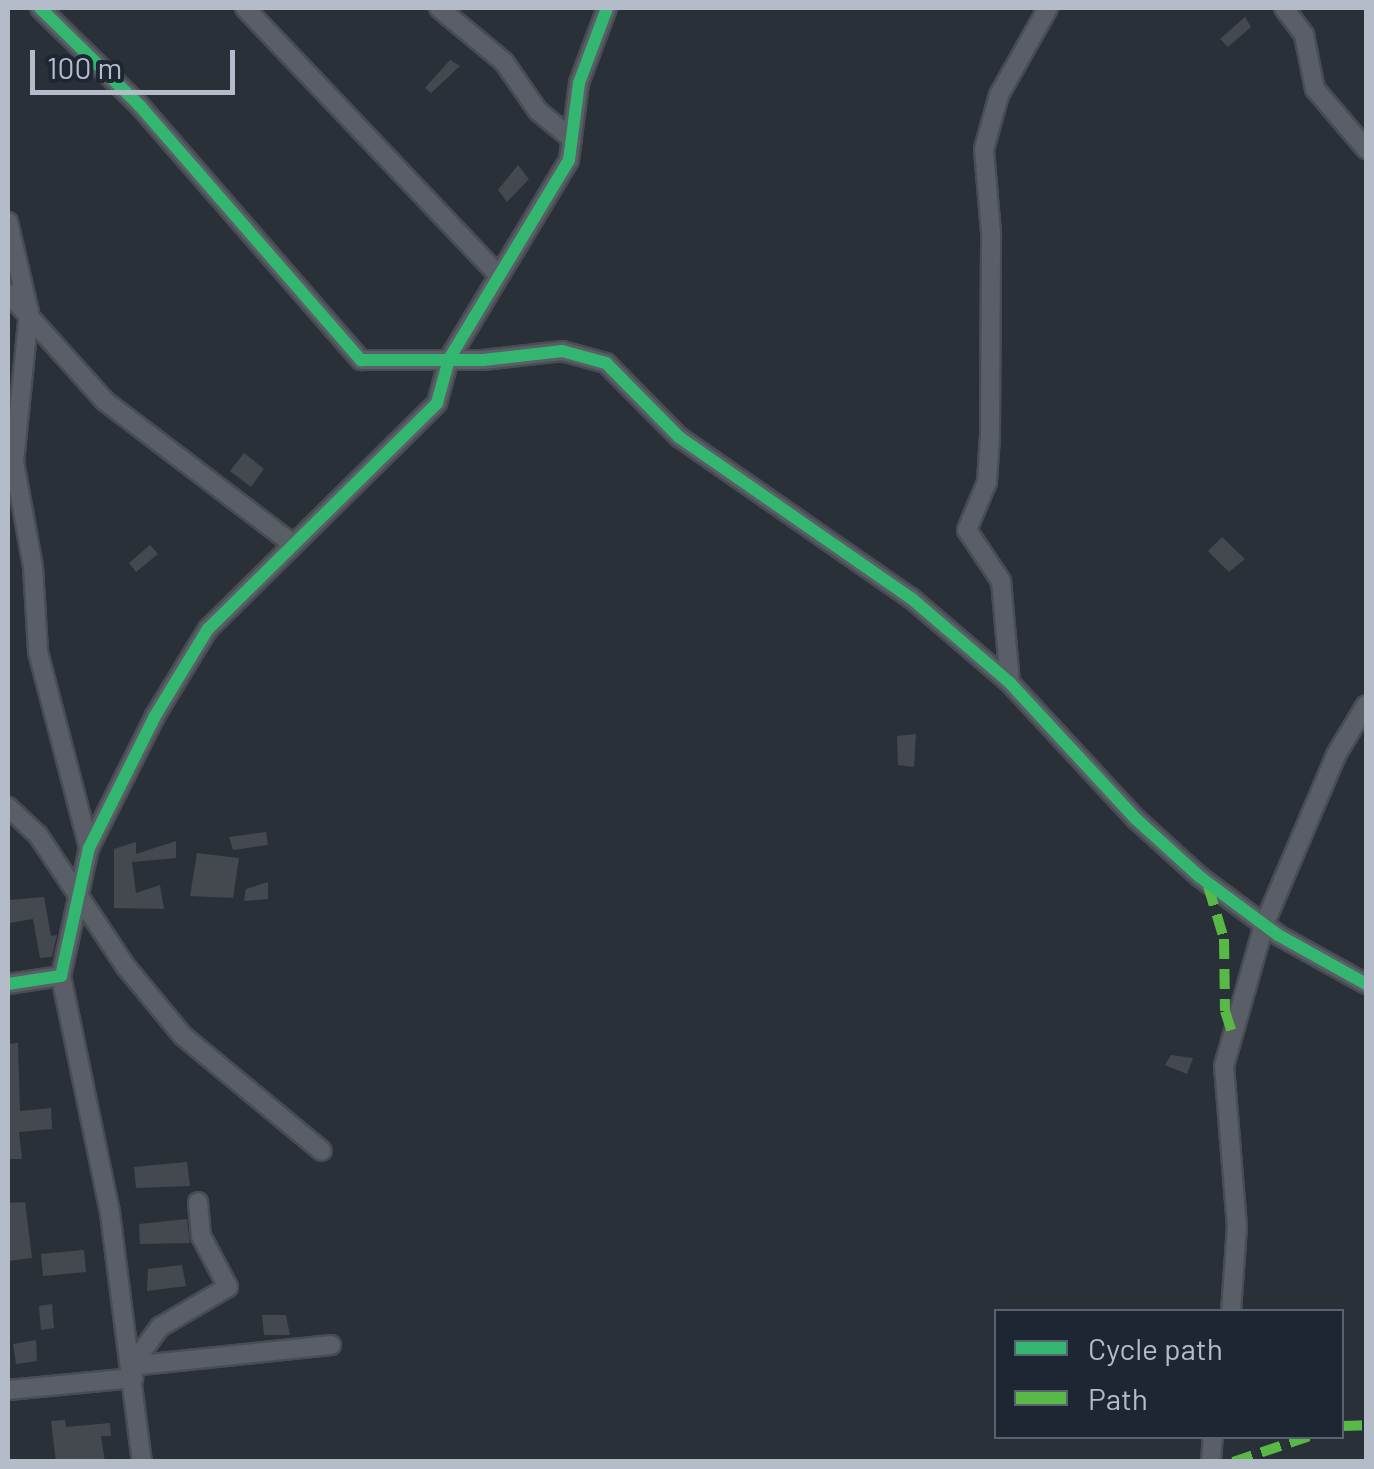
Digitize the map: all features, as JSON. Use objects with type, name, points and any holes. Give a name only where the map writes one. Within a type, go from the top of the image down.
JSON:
[{"type":"street","points":[[40,8],[140,106],[361,360],[562,351],[606,363],[679,438],[912,598],[1010,683],[1136,819],[1264,924],[1366,984]]},
{"type":"street","points":[[245,8],[500,276]]},
{"type":"street","points":[[439,8],[504,62],[538,111],[572,139]]},
{"type":"street","points":[[142,1462],[110,1213],[62,976],[89,848],[195,646],[290,542],[437,403],[449,359],[560,180],[572,139],[579,83],[607,8]]},
{"type":"street","points":[[1010,683],[1001,581],[967,530],[987,482],[990,436],[991,233],[984,150],[999,96],[1048,8]]},
{"type":"street","points":[[1284,8],[1304,35],[1315,88],[1366,148]]},
{"type":"street","points":[[8,222],[29,312],[14,462],[33,567],[38,652],[89,848]]},
{"type":"street","points":[[8,293],[105,401],[290,542]]},
{"type":"street","points":[[1231,1309],[1237,1227],[1224,1066],[1264,924],[1336,755],[1366,705]]},
{"type":"street","points":[[8,807],[38,835],[79,900],[183,1036],[322,1151]]},
{"type":"street","points":[[8,984],[62,976]]},
{"type":"street","points":[[132,1372],[160,1327],[228,1287],[201,1236],[198,1202]]},
{"type":"street","points":[[8,1390],[331,1345]]},
{"type":"building","points":[[1245,17],[1251,27],[1228,47],[1220,39]]},
{"type":"building","points":[[450,60],[460,66],[431,93],[425,88]]},
{"type":"building","points":[[518,165],[529,179],[507,202],[498,190]]},
{"type":"building","points":[[244,453],[264,469],[251,487],[230,471]]},
{"type":"building","points":[[1222,537],[1245,559],[1229,572],[1208,551]]},
{"type":"building","points":[[150,545],[158,554],[136,572],[129,563]]},
{"type":"building","points":[[916,734],[914,767],[898,765],[897,736]]},
{"type":"building","points":[[266,832],[268,845],[233,850],[229,837]]},
{"type":"building","points":[[176,841],[176,858],[132,862],[136,893],[160,885],[164,909],[114,908],[114,849],[136,842],[136,854]]},
{"type":"building","points":[[197,853],[239,858],[233,898],[190,896]]},
{"type":"building","points":[[268,882],[268,899],[244,901],[246,889]]},
{"type":"building","points":[[44,897],[51,936],[57,935],[52,957],[40,958],[33,919],[9,923],[9,900]]},
{"type":"building","points":[[18,1043],[20,1111],[51,1108],[52,1129],[19,1132],[22,1159],[8,1159],[8,1044]]},
{"type":"building","points":[[1171,1055],[1193,1058],[1187,1074],[1165,1065]]},
{"type":"building","points":[[187,1162],[190,1186],[136,1188],[134,1167]]},
{"type":"building","points":[[25,1202],[32,1258],[8,1261],[8,1203]]},
{"type":"building","points":[[187,1219],[190,1243],[140,1244],[139,1224]]},
{"type":"building","points":[[84,1250],[86,1272],[43,1276],[41,1254]]},
{"type":"building","points":[[182,1265],[186,1286],[147,1291],[148,1269]]},
{"type":"building","points":[[52,1304],[54,1328],[41,1330],[39,1306]]},
{"type":"building","points":[[262,1315],[286,1315],[290,1335],[264,1335]]},
{"type":"building","points":[[36,1340],[37,1361],[16,1364],[13,1344]]},
{"type":"building","points":[[65,1420],[66,1427],[110,1423],[111,1436],[101,1436],[105,1462],[56,1462],[51,1421]]},
{"type":"marked path","points":[[1208,886],[1224,939],[1225,1011],[1232,1032]]},
{"type":"marked path","points":[[1344,1426],[1366,1425]]},
{"type":"marked path","points":[[1233,1462],[1301,1439]]},
{"type":"cycle path","points":[[40,8],[140,106],[361,360],[483,360],[562,351],[606,363],[679,437],[911,598],[1010,683],[1136,819],[1200,877],[1278,935],[1366,984]]},
{"type":"cycle path","points":[[8,984],[61,976],[89,848],[155,716],[208,629],[437,403],[449,359],[569,160],[579,83],[607,8]]}]
